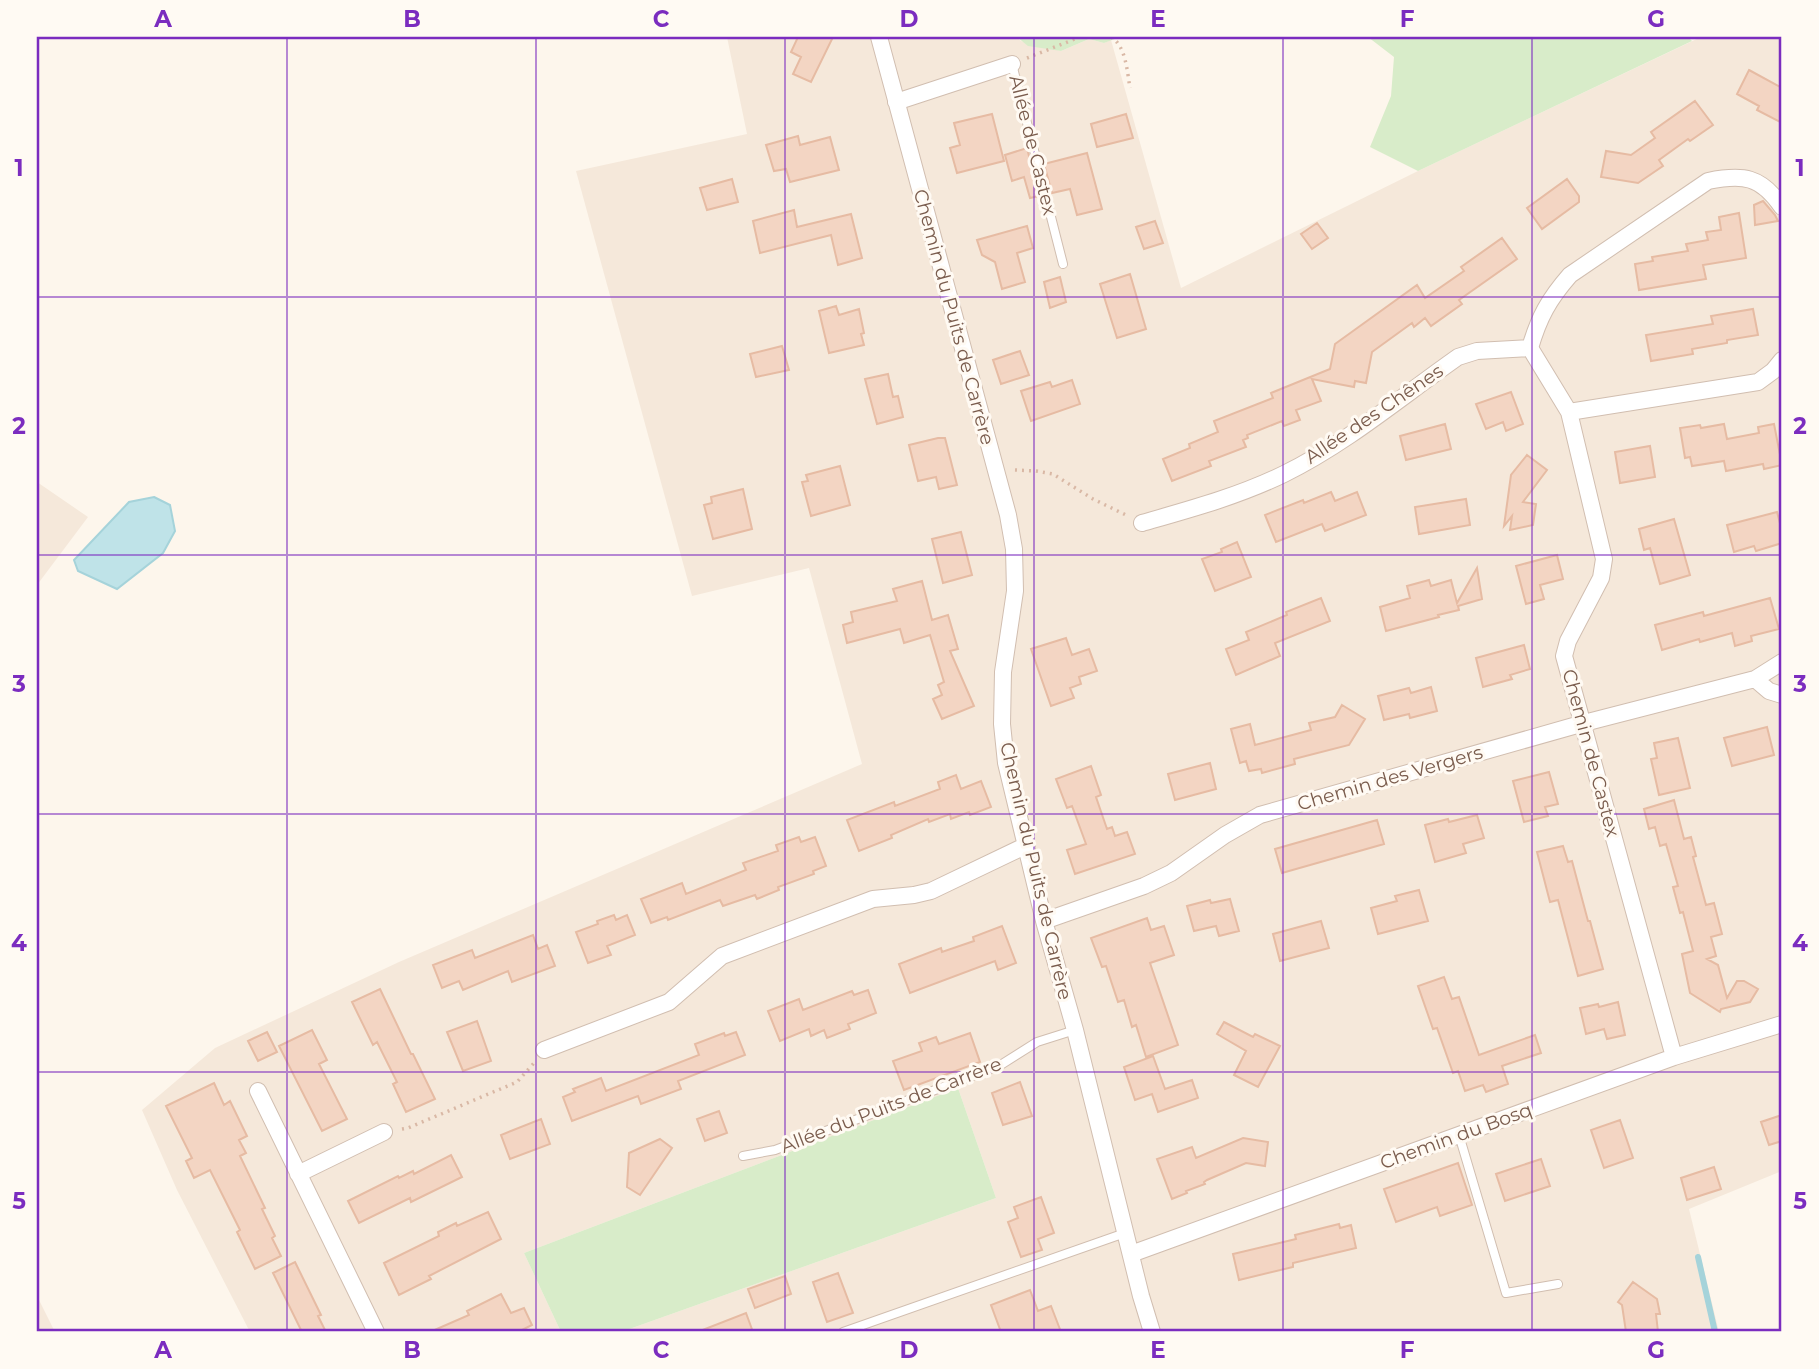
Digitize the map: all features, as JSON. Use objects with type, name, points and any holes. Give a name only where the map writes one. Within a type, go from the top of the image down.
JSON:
[{"type":"street","name":"Chemin du Puits de Carrère","points":[[879,37],[1009,515],[1014,549],[1015,591],[1003,671],[1002,724],[1006,763],[1044,921],[1075,1030],[1152,1332]]},
{"type":"street","name":"Allée de Castex","points":[[896,102],[1012,64]]},
{"type":"street","points":[[1530,348],[1536,325],[1552,295],[1570,275],[1708,181],[1730,177],[1747,179],[1772,192],[1782,207]]},
{"type":"street","name":"Chemin de Castex","points":[[1530,348],[1569,412],[1604,559],[1601,578],[1568,641],[1564,656],[1674,1057]]},
{"type":"street","name":"Allée des Chênes","points":[[1142,523],[1224,500],[1285,474],[1351,434],[1458,357],[1477,351],[1530,348]]},
{"type":"street","points":[[1569,412],[1758,382],[1782,360]]},
{"type":"street","name":"Chemin des Vergers","points":[[1044,921],[1144,886],[1171,873],[1224,835],[1260,815],[1584,723],[1755,679],[1782,662]]},
{"type":"street","points":[[1755,679],[1769,691],[1782,695]]},
{"type":"street","points":[[544,1050],[669,1002],[722,956],[873,899],[931,891],[1027,845]]},
{"type":"street","name":"Chemin du Bosq","points":[[1131,1254],[1674,1057],[1782,1024]]},
{"type":"street","points":[[258,1091],[376,1332]]},
{"type":"street","points":[[298,1174],[384,1132]]},
{"type":"lane","name":"Allée de Castex","points":[[1012,64],[1063,264]]},
{"type":"lane","name":"Allée du Puits de Carrère","points":[[743,1156],[775,1150],[999,1066],[1037,1042],[1075,1030]]},
{"type":"lane","points":[[1460,1135],[1506,1293],[1558,1284]]},
{"type":"lane","points":[[843,1332],[1125,1233]]},
{"type":"path","points":[[1012,64],[1080,37]]},
{"type":"path","points":[[1111,37],[1117,41],[1123,54],[1130,88]]},
{"type":"path","points":[[996,469],[1053,474],[1093,499],[1142,523]]},
{"type":"path","points":[[384,1132],[408,1128],[517,1082],[544,1050]]},
{"type":"shaded area","points":[[727,37],[1017,37],[1021,41],[1061,51],[1089,39],[1104,43],[1111,40],[1181,288],[1418,171],[1701,37],[1782,37],[1782,1171],[1689,1209],[1719,1332],[621,1332],[996,1198],[958,1088],[524,1253],[561,1332],[250,1332],[177,1190],[142,1110],[215,1048],[399,962],[862,764],[809,568],[692,596],[576,171],[747,134]]},
{"type":"shaded area","points":[[37,482],[88,517],[37,585]]},
{"type":"shaded area","points":[[37,1296],[55,1332],[37,1332]]},
{"type":"green space","points":[[1017,37],[1120,37],[1104,43],[1089,39],[1061,51],[1028,46]]},
{"type":"green space","points":[[1368,37],[1688,37],[1692,41],[1418,171],[1370,147],[1391,96],[1394,57]]},
{"type":"green space","points":[[958,1088],[996,1198],[621,1332],[561,1332],[524,1253]]},
{"type":"water","points":[[154,497],[170,505],[175,531],[163,553],[117,589],[78,571],[74,560],[129,502]]},
{"type":"building","points":[[798,37],[833,37],[811,82],[793,74],[801,57],[791,52]]},
{"type":"building","points":[[1749,70],[1782,88],[1782,123],[1757,110],[1759,106],[1737,94]]},
{"type":"building","points":[[1695,101],[1713,125],[1659,160],[1663,166],[1638,183],[1601,177],[1606,151],[1631,155],[1655,138],[1651,132]]},
{"type":"building","points":[[992,114],[1004,161],[957,173],[950,148],[960,145],[954,123]]},
{"type":"building","points":[[1126,114],[1133,138],[1097,147],[1091,124]]},
{"type":"building","points":[[798,136],[800,145],[830,137],[839,170],[790,182],[786,169],[774,171],[766,145]]},
{"type":"building","points":[[1027,148],[1039,196],[1030,198],[1024,177],[1012,181],[1005,155]]},
{"type":"building","points":[[1087,153],[1102,209],[1077,215],[1070,189],[1052,193],[1044,164]]},
{"type":"building","points":[[732,179],[738,202],[707,210],[700,188]]},
{"type":"building","points":[[1567,179],[1579,196],[1579,202],[1542,229],[1527,208]]},
{"type":"building","points":[[1763,201],[1778,221],[1755,225],[1754,205]]},
{"type":"building","points":[[794,210],[797,227],[851,214],[862,258],[838,265],[831,235],[760,253],[753,221]]},
{"type":"building","points":[[1739,213],[1746,258],[1703,265],[1706,279],[1639,290],[1635,264],[1653,261],[1652,257],[1688,251],[1686,244],[1708,240],[1706,232],[1721,230],[1719,217]]},
{"type":"building","points":[[1155,221],[1163,243],[1144,249],[1136,227]]},
{"type":"building","points":[[1317,223],[1328,238],[1312,249],[1301,234]]},
{"type":"building","points":[[1027,226],[1033,248],[1017,253],[1025,282],[1002,289],[995,262],[982,255],[977,240]]},
{"type":"building","points":[[1502,238],[1517,259],[1459,300],[1462,304],[1431,326],[1425,318],[1414,327],[1412,323],[1372,352],[1366,383],[1355,381],[1354,387],[1312,379],[1321,401],[1296,410],[1300,420],[1284,426],[1282,421],[1247,435],[1248,438],[1243,440],[1246,447],[1209,461],[1211,466],[1172,481],[1163,459],[1218,432],[1214,421],[1273,398],[1271,393],[1330,369],[1335,344],[1417,285],[1425,298],[1464,271],[1461,267]]},
{"type":"building","points":[[1130,274],[1146,329],[1117,338],[1100,284]]},
{"type":"building","points":[[1060,277],[1066,302],[1050,308],[1044,282]]},
{"type":"building","points":[[836,306],[839,315],[859,309],[864,345],[829,353],[819,311]]},
{"type":"building","points":[[1753,309],[1758,335],[1692,349],[1693,354],[1651,361],[1646,335],[1713,324],[1711,316]]},
{"type":"building","points":[[782,346],[789,370],[756,377],[750,354]]},
{"type":"building","points":[[1020,351],[1029,375],[1001,384],[993,360]]},
{"type":"building","points":[[888,374],[893,397],[898,396],[903,417],[877,424],[865,379]]},
{"type":"building","points":[[1072,380],[1080,404],[1031,421],[1021,391],[1050,382],[1052,387]]},
{"type":"building","points":[[1511,392],[1523,424],[1506,431],[1503,422],[1486,429],[1476,404]]},
{"type":"building","points":[[1445,424],[1451,449],[1406,460],[1400,436]]},
{"type":"building","points":[[1724,424],[1727,439],[1759,433],[1758,427],[1774,424],[1782,465],[1764,469],[1763,464],[1726,471],[1724,461],[1692,466],[1690,457],[1685,458],[1680,428]]},
{"type":"building","points":[[945,438],[957,485],[939,489],[936,477],[918,481],[909,445]]},
{"type":"building","points":[[1650,446],[1655,477],[1620,483],[1615,452]]},
{"type":"building","points":[[1527,455],[1547,470],[1523,502],[1536,504],[1533,525],[1510,530],[1512,516],[1504,526],[1511,475]]},
{"type":"building","points":[[840,466],[850,505],[811,516],[802,482],[808,481],[806,475]]},
{"type":"building","points":[[743,489],[752,529],[713,539],[704,505],[712,503],[711,497]]},
{"type":"building","points":[[1331,492],[1335,501],[1357,492],[1366,515],[1325,531],[1322,524],[1276,542],[1265,515]]},
{"type":"building","points":[[1466,499],[1470,525],[1419,534],[1415,507]]},
{"type":"building","points":[[1777,512],[1782,543],[1756,551],[1754,546],[1734,552],[1727,525]]},
{"type":"building","points":[[1674,519],[1690,575],[1660,584],[1650,548],[1644,550],[1639,529]]},
{"type":"building","points":[[961,532],[972,575],[943,583],[932,539]]},
{"type":"building","points":[[1237,542],[1251,577],[1215,591],[1202,559],[1222,552],[1221,549]]},
{"type":"building","points":[[1557,555],[1563,579],[1540,585],[1544,599],[1526,604],[1516,566]]},
{"type":"building","points":[[1477,568],[1482,599],[1458,606],[1459,610],[1438,615],[1439,617],[1386,631],[1380,607],[1410,598],[1407,586],[1429,580],[1431,586],[1451,580],[1457,603]]},
{"type":"building","points":[[922,581],[932,620],[948,615],[958,649],[950,651],[974,706],[942,719],[933,699],[942,695],[938,685],[944,682],[930,635],[904,643],[900,629],[847,643],[843,625],[853,622],[851,612],[897,601],[893,589]]},
{"type":"building","points":[[1321,598],[1330,621],[1275,643],[1280,656],[1236,675],[1226,649],[1249,640],[1246,632]]},
{"type":"building","points":[[1770,598],[1779,629],[1751,636],[1752,641],[1735,646],[1732,633],[1662,650],[1655,625],[1703,612],[1704,616]]},
{"type":"building","points":[[1066,638],[1072,655],[1089,649],[1097,671],[1079,677],[1081,684],[1070,688],[1074,698],[1051,706],[1031,649]]},
{"type":"building","points":[[1524,645],[1530,669],[1510,675],[1512,679],[1483,687],[1476,658]]},
{"type":"building","points":[[1431,687],[1437,711],[1410,718],[1409,714],[1384,720],[1378,696],[1409,688],[1411,693]]},
{"type":"building","points":[[1342,705],[1365,719],[1349,745],[1294,759],[1295,764],[1262,773],[1261,769],[1249,771],[1246,761],[1240,763],[1231,729],[1250,724],[1255,745],[1311,730],[1309,723],[1335,717]]},
{"type":"building","points":[[1767,727],[1774,755],[1732,766],[1724,738]]},
{"type":"building","points":[[1678,738],[1690,788],[1659,795],[1651,759],[1657,758],[1654,743]]},
{"type":"building","points":[[1210,763],[1216,789],[1175,800],[1168,774]]},
{"type":"building","points":[[1091,766],[1101,795],[1096,797],[1107,829],[1112,827],[1115,836],[1127,832],[1135,854],[1075,874],[1067,850],[1086,844],[1072,806],[1067,808],[1056,779]]},
{"type":"building","points":[[1549,772],[1558,804],[1545,807],[1548,816],[1524,822],[1513,781]]},
{"type":"building","points":[[956,775],[961,789],[981,781],[991,807],[951,819],[950,814],[929,822],[928,819],[859,851],[847,820],[894,802],[895,806],[940,789],[938,782]]},
{"type":"building","points":[[1674,800],[1684,839],[1691,837],[1696,856],[1693,857],[1706,905],[1714,903],[1722,934],[1711,937],[1716,956],[1707,959],[1718,965],[1727,998],[1737,981],[1744,981],[1758,989],[1750,1002],[1721,1009],[1720,1012],[1690,993],[1682,954],[1693,951],[1673,887],[1678,886],[1666,844],[1660,846],[1655,827],[1649,829],[1644,809]]},
{"type":"building","points":[[1477,815],[1484,838],[1463,844],[1466,853],[1435,862],[1425,825]]},
{"type":"building","points":[[1377,820],[1384,844],[1282,873],[1275,849]]},
{"type":"building","points":[[799,837],[801,842],[815,837],[826,866],[757,899],[755,895],[723,906],[720,900],[668,920],[667,917],[651,923],[641,899],[682,883],[686,894],[746,870],[743,863],[778,851],[776,845]]},
{"type":"building","points":[[1563,846],[1568,862],[1572,861],[1603,969],[1578,976],[1558,900],[1550,902],[1537,852]]},
{"type":"building","points":[[1419,890],[1428,921],[1378,934],[1371,908],[1397,901],[1395,896]]},
{"type":"building","points":[[1230,899],[1239,931],[1219,936],[1216,926],[1194,931],[1187,906],[1210,900],[1211,903]]},
{"type":"building","points":[[614,915],[616,920],[627,915],[635,935],[607,946],[611,955],[588,963],[576,932]]},
{"type":"building","points":[[1147,918],[1151,930],[1164,926],[1174,955],[1150,963],[1178,1045],[1146,1057],[1136,1025],[1132,1027],[1124,1000],[1118,1002],[1106,966],[1102,967],[1091,938]]},
{"type":"building","points":[[1321,921],[1329,948],[1280,961],[1273,934]]},
{"type":"building","points":[[1002,926],[1016,963],[998,970],[995,961],[910,993],[899,964],[941,948],[942,952],[974,941],[973,937]]},
{"type":"building","points":[[533,935],[538,949],[547,945],[555,966],[512,982],[508,971],[463,990],[459,981],[442,988],[433,965],[472,950],[475,958]]},
{"type":"building","points":[[1444,977],[1452,999],[1459,997],[1479,1055],[1535,1035],[1541,1053],[1502,1066],[1508,1084],[1486,1092],[1483,1085],[1465,1091],[1458,1071],[1453,1073],[1437,1028],[1433,1029],[1418,986]]},
{"type":"building","points":[[380,989],[435,1099],[406,1112],[393,1084],[397,1082],[377,1042],[373,1045],[352,1002]]},
{"type":"building","points":[[868,990],[876,1013],[848,1024],[850,1029],[827,1038],[824,1030],[811,1036],[809,1029],[780,1041],[768,1011],[799,999],[803,1010],[852,991],[854,995]]},
{"type":"building","points":[[1618,1002],[1625,1035],[1607,1039],[1604,1029],[1586,1034],[1580,1008]]},
{"type":"building","points":[[477,1021],[491,1061],[463,1071],[447,1032]]},
{"type":"building","points":[[1224,1022],[1253,1037],[1255,1034],[1280,1046],[1258,1087],[1234,1075],[1246,1051],[1217,1034]]},
{"type":"building","points":[[312,1030],[327,1060],[319,1064],[347,1119],[322,1131],[279,1046]]},
{"type":"building","points":[[267,1032],[277,1052],[258,1061],[248,1041]]},
{"type":"building","points":[[736,1032],[745,1055],[678,1081],[681,1089],[641,1104],[638,1096],[572,1121],[563,1097],[575,1092],[573,1089],[601,1078],[606,1091],[699,1055],[695,1044],[724,1033],[725,1036]]},
{"type":"building","points":[[970,1033],[980,1062],[904,1090],[893,1061],[922,1051],[919,1043],[936,1037],[939,1044]]},
{"type":"building","points":[[1153,1056],[1165,1089],[1192,1080],[1198,1098],[1158,1112],[1152,1094],[1135,1100],[1124,1067]]},
{"type":"building","points":[[1020,1082],[1032,1116],[1003,1125],[992,1093]]},
{"type":"building","points":[[214,1083],[224,1105],[230,1101],[247,1136],[239,1140],[246,1153],[240,1156],[265,1208],[262,1209],[281,1256],[255,1269],[237,1232],[240,1230],[210,1170],[194,1178],[186,1161],[192,1158],[166,1106]]},
{"type":"building","points":[[719,1111],[727,1133],[705,1141],[697,1119]]},
{"type":"building","points":[[1782,1115],[1782,1141],[1769,1145],[1761,1122]]},
{"type":"building","points":[[541,1119],[550,1144],[510,1159],[501,1135]]},
{"type":"building","points":[[1620,1120],[1633,1158],[1604,1168],[1591,1130]]},
{"type":"building","points":[[1243,1138],[1268,1142],[1265,1166],[1246,1163],[1172,1199],[1157,1159],[1192,1147],[1196,1158]]},
{"type":"building","points":[[660,1139],[672,1148],[640,1195],[627,1187],[629,1153]]},
{"type":"building","points":[[451,1155],[462,1177],[359,1223],[348,1201],[398,1176],[399,1178],[413,1171],[414,1174]]},
{"type":"building","points":[[1541,1159],[1550,1186],[1505,1201],[1496,1174]]},
{"type":"building","points":[[1458,1163],[1472,1205],[1440,1216],[1437,1207],[1396,1222],[1384,1189]]},
{"type":"building","points":[[1714,1167],[1721,1189],[1687,1200],[1681,1178]]},
{"type":"building","points":[[1041,1197],[1054,1233],[1038,1239],[1042,1250],[1021,1257],[1008,1222],[1018,1218],[1014,1207]]},
{"type":"building","points":[[488,1212],[501,1239],[429,1276],[431,1279],[399,1295],[384,1263],[439,1236],[438,1232],[456,1223],[457,1226]]},
{"type":"building","points":[[1339,1224],[1340,1228],[1351,1225],[1356,1248],[1293,1263],[1293,1267],[1239,1280],[1233,1254],[1296,1239],[1295,1235]]},
{"type":"building","points":[[295,1262],[321,1315],[318,1316],[326,1332],[302,1332],[273,1273]]},
{"type":"building","points":[[838,1273],[853,1313],[827,1322],[813,1282]]},
{"type":"building","points":[[785,1276],[791,1294],[755,1308],[748,1289]]},
{"type":"building","points":[[1633,1282],[1657,1299],[1660,1314],[1656,1314],[1658,1332],[1626,1332],[1622,1305],[1618,1302]]},
{"type":"building","points":[[1030,1290],[1038,1311],[1051,1306],[1061,1332],[1001,1332],[991,1305]]},
{"type":"building","points":[[501,1294],[511,1313],[524,1308],[532,1325],[518,1332],[430,1332],[469,1315],[467,1311]]},
{"type":"building","points":[[746,1313],[753,1332],[700,1332],[700,1331]]},
{"type":"waterway","points":[[1698,1257],[1715,1332]]}]
